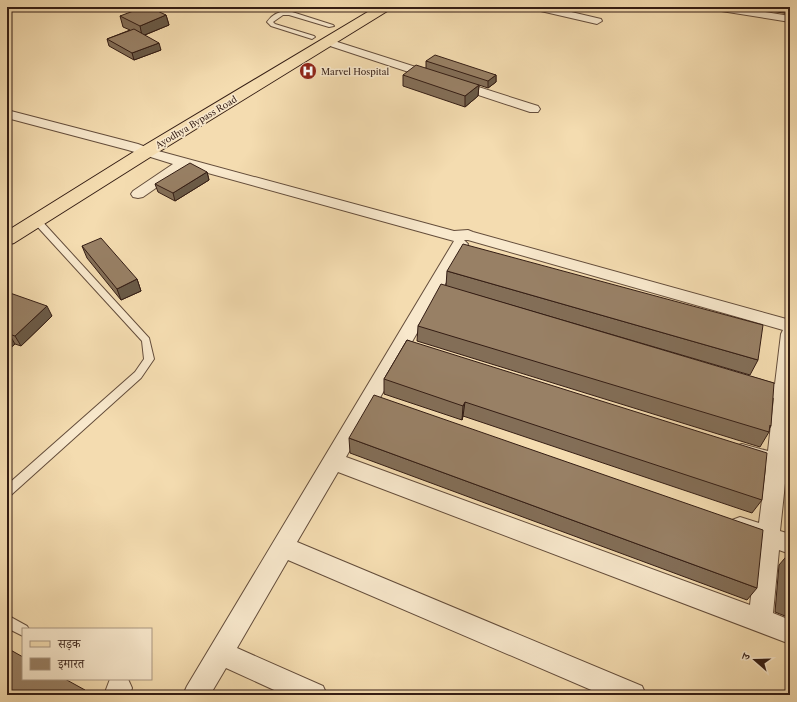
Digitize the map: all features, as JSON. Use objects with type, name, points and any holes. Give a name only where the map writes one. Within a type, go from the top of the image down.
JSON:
[{"type":"main road","name":"Ayodhya Bypass Road","points":[[7,225],[328,42],[339,28],[370,7]]},
{"type":"main road","name":"Ayodhya Bypass Road","points":[[7,239],[37,221],[140,149],[312,37],[339,28],[385,7]]},
{"type":"main road","points":[[312,37],[328,42]]},
{"type":"street","points":[[536,7],[597,21]]},
{"type":"street","points":[[715,7],[790,19]]},
{"type":"street","points":[[328,42],[534,109]]},
{"type":"street","points":[[8,113],[140,149],[790,335],[783,465],[769,537],[760,620]]},
{"type":"street","points":[[138,194],[185,162]]},
{"type":"street","points":[[196,695],[333,460],[377,401],[440,292],[457,240],[468,235],[790,326]]},
{"type":"street","points":[[737,380],[786,395]]},
{"type":"street","points":[[723,446],[783,465]]},
{"type":"street","points":[[333,460],[790,632]]},
{"type":"street","points":[[723,521],[790,544]]},
{"type":"street","points":[[283,547],[633,695]]},
{"type":"street","points":[[221,653],[314,695]]},
{"type":"lane","points":[[312,37],[273,25],[270,22],[282,13],[290,12],[339,28]]},
{"type":"lane","points":[[7,492],[138,375],[149,359],[146,340],[37,221]]},
{"type":"lane","points":[[7,621],[22,629]]},
{"type":"building","points":[[144,7],[149,7],[166,15],[140,26],[120,16]]},
{"type":"building","points":[[134,29],[159,43],[132,53],[107,39]]},
{"type":"building","points":[[435,55],[496,75],[488,81],[426,61]]},
{"type":"building","points":[[416,65],[479,85],[465,96],[403,75]]},
{"type":"building","points":[[190,163],[207,172],[173,193],[155,184]]},
{"type":"building","points":[[101,238],[137,279],[117,289],[82,246]]},
{"type":"building","points":[[463,244],[763,325],[758,360],[447,271]]},
{"type":"building","points":[[441,284],[774,383],[771,426],[770,425],[769,432],[418,326]]},
{"type":"building","points":[[10,293],[47,306],[15,336],[9,334],[7,335],[7,296]]},
{"type":"building","points":[[407,340],[767,453],[762,500],[465,402],[463,406],[384,379]]},
{"type":"building","points":[[374,395],[763,530],[757,588],[349,438]]},
{"type":"building","points":[[790,556],[790,601],[786,600]]},
{"type":"building","points":[[7,648],[22,656],[22,680],[67,680],[85,690],[81,695],[7,695]]},
{"type":"place","name":"Marvel Hospital","points":[[308,71]]}]
